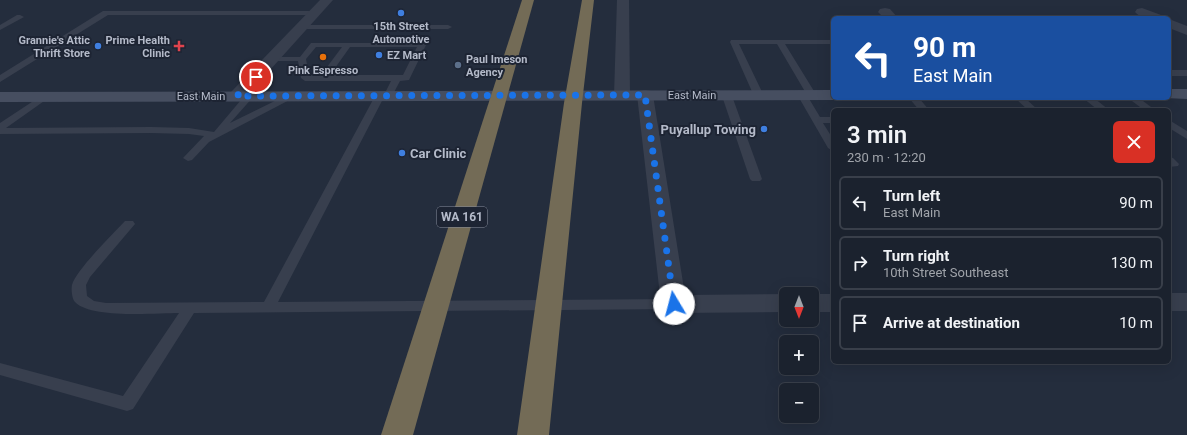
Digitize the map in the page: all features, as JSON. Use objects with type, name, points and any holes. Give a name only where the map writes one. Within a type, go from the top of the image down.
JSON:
[{"type":"highway","points":[[516,39],[525,0]]},
{"type":"highway","name":"WA 161","points":[[397,435],[528,0]]},
{"type":"highway","points":[[533,435],[588,0]]},
{"type":"highway","points":[[584,28],[594,0]]},
{"type":"main road","points":[[1171,94],[1187,94]]},
{"type":"main road","name":"East Main","points":[[0,96],[831,95]]},
{"type":"street","points":[[243,96],[272,59],[327,0]]},
{"type":"street","points":[[622,95],[623,0]]},
{"type":"street","points":[[1142,12],[1151,16]]},
{"type":"street","points":[[1171,24],[1187,31]]},
{"type":"street","points":[[645,95],[674,304],[779,303]]},
{"type":"street","points":[[1171,302],[1187,302]]},
{"type":"street","points":[[819,303],[831,303]]},
{"type":"lane","points":[[0,79],[106,13],[315,13]]},
{"type":"lane","points":[[0,28],[20,17]]},
{"type":"lane","points":[[302,27],[448,27]]},
{"type":"lane","points":[[759,96],[734,42],[831,42]]},
{"type":"lane","points":[[780,42],[808,96],[817,120],[831,144]]},
{"type":"lane","points":[[272,59],[302,59],[314,45],[422,45],[406,78],[305,78],[302,59]]},
{"type":"lane","points":[[324,78],[348,45]]},
{"type":"lane","points":[[1171,73],[1187,73]]},
{"type":"lane","points":[[268,307],[384,96],[397,78]]},
{"type":"lane","points":[[0,129],[44,96]]},
{"type":"lane","points":[[215,135],[243,96]]},
{"type":"lane","points":[[188,158],[205,140],[292,96]]},
{"type":"lane","points":[[727,96],[756,178]]},
{"type":"lane","points":[[916,100],[922,108]]},
{"type":"lane","points":[[1022,100],[1031,108]]},
{"type":"lane","points":[[1091,100],[1101,108]]},
{"type":"lane","points":[[1136,100],[1147,108]]},
{"type":"lane","points":[[817,120],[831,120]]},
{"type":"lane","points":[[1171,124],[1187,136]]},
{"type":"lane","points":[[0,129],[189,131],[215,135]]},
{"type":"lane","points":[[129,224],[84,275],[79,285],[80,299],[91,305],[106,308],[674,304]]},
{"type":"lane","points":[[0,369],[127,404],[190,308]]},
{"type":"place","name":"15th Street Automotive","points":[[401,13]]},
{"type":"place","name":"Grannie's Attic Thrift Store","points":[[98,46]]},
{"type":"place","name":"Prime Health Clinic","points":[[179,46]]},
{"type":"place","name":"EZ Mart","points":[[379,55]]},
{"type":"place","name":"Pink Espresso","points":[[323,57]]},
{"type":"place","name":"Paul Imeson Agency","points":[[458,65]]},
{"type":"place","name":"Puyallup Towing","points":[[764,129]]},
{"type":"place","name":"Car Clinic","points":[[402,153]]},
{"type":"route","points":[[256,77],[237,96],[645,95],[674,304]]}]
